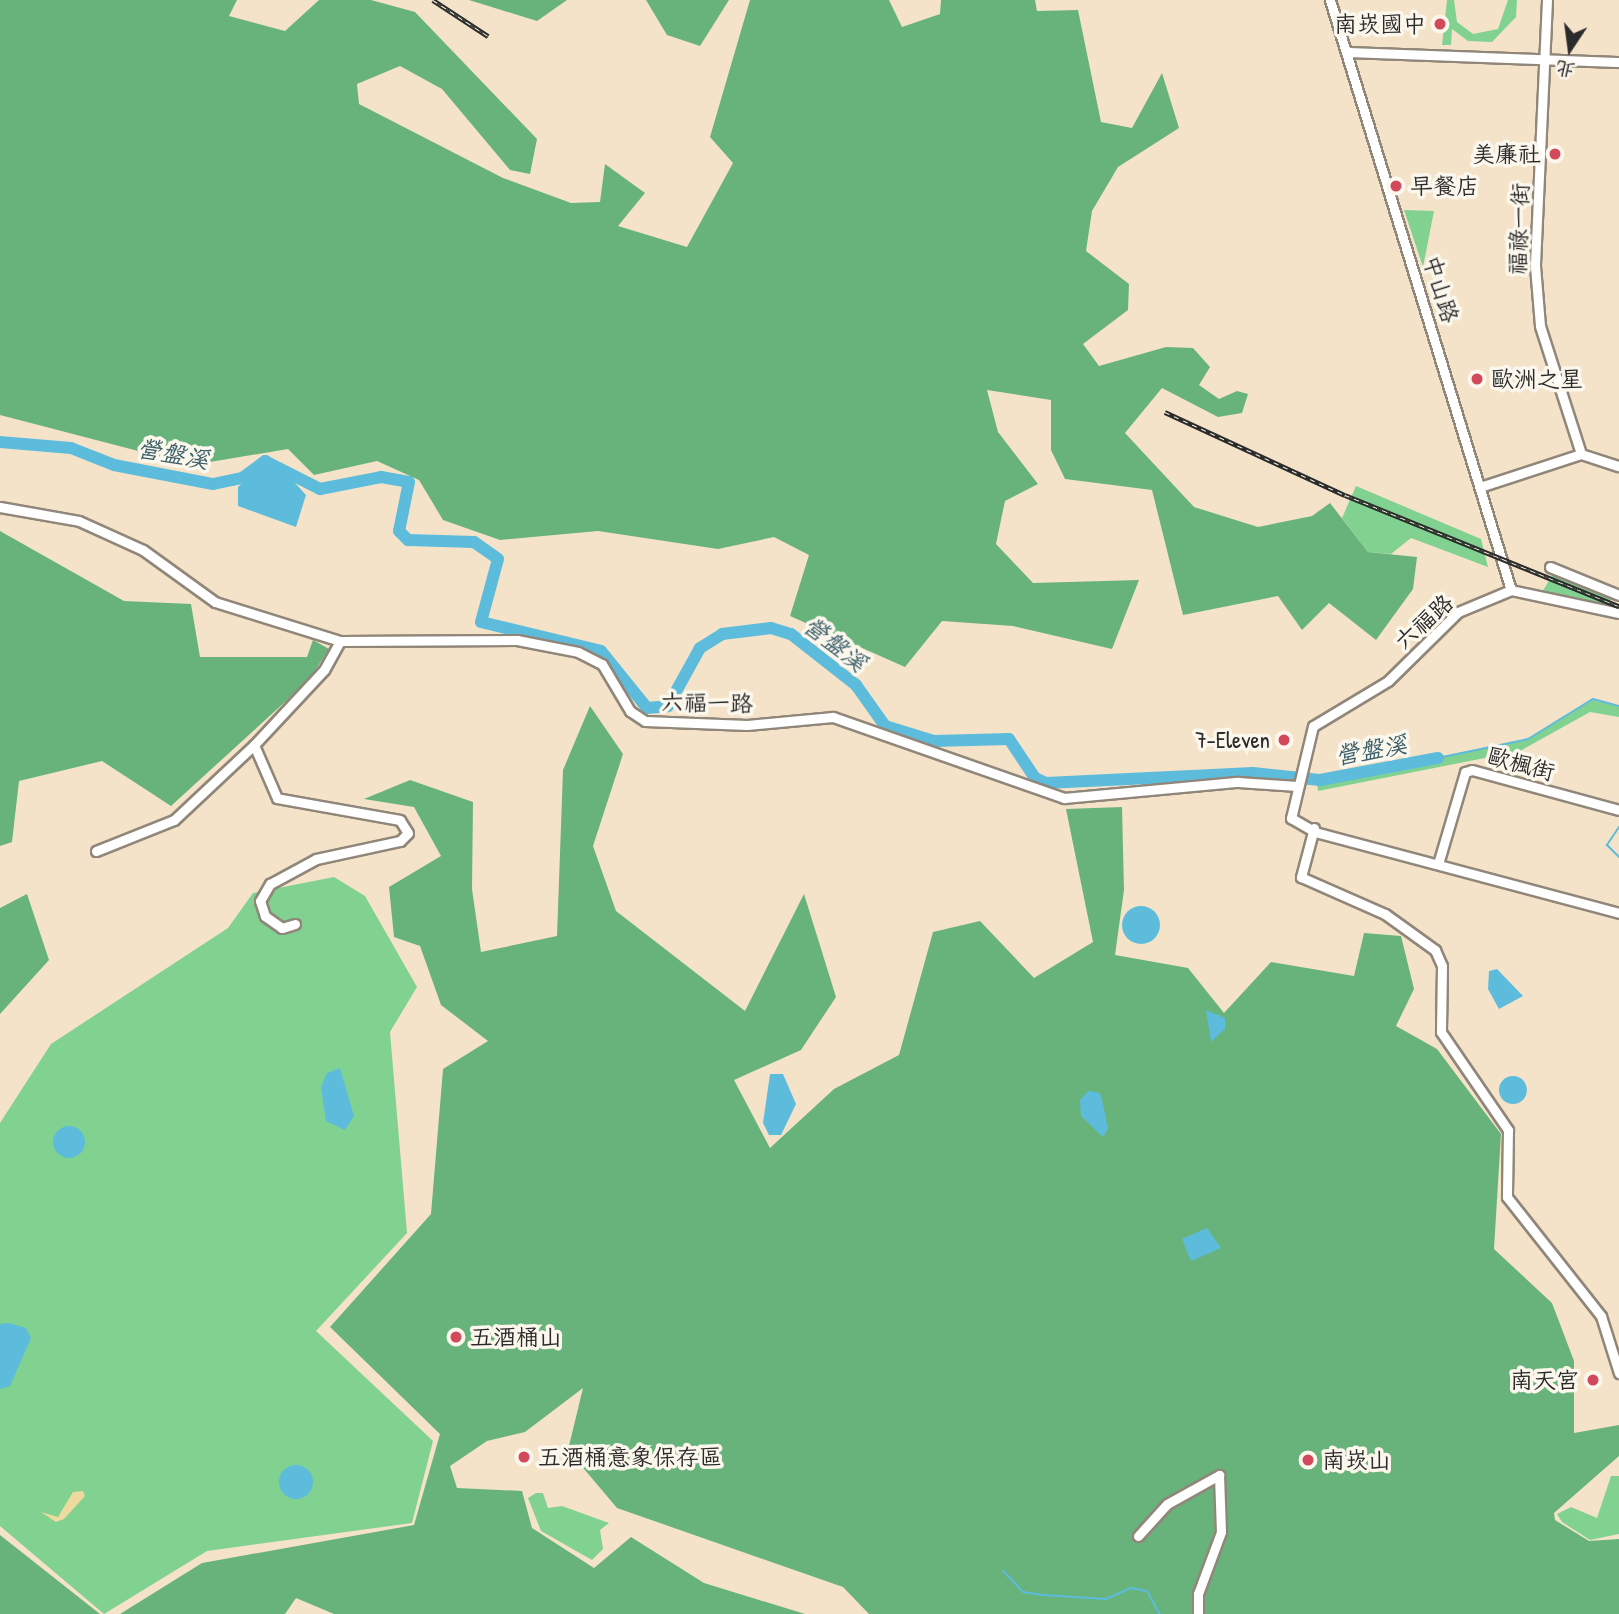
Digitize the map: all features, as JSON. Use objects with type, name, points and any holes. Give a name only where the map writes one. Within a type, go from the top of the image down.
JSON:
[{"type":"street","name":"中山路","points":[[1330,0],[1483,486],[1511,590]]},
{"type":"street","name":"福祿一街","points":[[1548,0],[1536,295],[1581,454]]},
{"type":"street","points":[[1346,52],[1619,62]]},
{"type":"street","points":[[1483,486],[1581,454],[1619,466]]},
{"type":"street","name":"六福一路","points":[[0,507],[79,520],[143,550],[215,602],[340,641],[550,644],[602,664],[638,719],[747,725],[833,717],[1063,798],[1238,782],[1298,785]]},
{"type":"street","points":[[1550,567],[1619,595]]},
{"type":"street","points":[[1511,590],[1619,613]]},
{"type":"street","name":"六福路","points":[[1298,785],[1314,726],[1388,681],[1458,612],[1511,590]]},
{"type":"street","points":[[96,851],[174,820],[254,745],[324,670],[340,641]]},
{"type":"street","points":[[254,745],[277,798],[407,825],[400,841],[316,859],[270,884],[260,901],[265,916],[282,928],[295,924]]},
{"type":"street","name":"歐楓街","points":[[1438,864],[1465,772],[1472,770],[1619,810]]},
{"type":"street","points":[[1298,785],[1291,818],[1296,825],[1619,914]]},
{"type":"street","points":[[1314,828],[1301,877],[1385,914],[1435,950],[1443,966],[1441,1032],[1508,1130],[1507,1197],[1601,1316],[1619,1373]]},
{"type":"street","points":[[1138,1536],[1167,1504],[1219,1475],[1221,1532],[1205,1576],[1198,1614]]},
{"type":"green space","points":[[0,0],[237,0],[229,16],[285,31],[319,0],[371,0],[415,12],[537,139],[530,174],[510,170],[442,89],[400,66],[357,84],[359,104],[503,178],[571,203],[600,202],[605,164],[645,193],[618,226],[687,247],[733,163],[710,137],[750,0],[889,0],[902,27],[940,14],[941,0],[1035,0],[1037,11],[1078,10],[1101,122],[1132,128],[1162,73],[1179,128],[1118,167],[1092,211],[1086,251],[1129,284],[1128,310],[1083,344],[1099,366],[1166,347],[1193,348],[1210,367],[1199,385],[1219,399],[1237,391],[1248,394],[1242,413],[1218,417],[1162,388],[1125,433],[1194,507],[1258,527],[1312,516],[1330,503],[1368,552],[1417,557],[1413,589],[1376,640],[1329,603],[1302,630],[1278,596],[1183,615],[1152,490],[1065,479],[1051,450],[1051,400],[987,390],[998,432],[1038,484],[1005,501],[996,544],[1033,583],[1139,580],[1112,649],[1013,626],[942,621],[905,667],[790,616],[809,555],[774,537],[718,549],[598,531],[500,540],[443,520],[419,480],[377,461],[314,475],[288,449],[192,465],[0,415]]},
{"type":"green space","points":[[469,0],[567,0],[537,21]]},
{"type":"green space","points":[[646,0],[729,0],[700,46],[667,35]]},
{"type":"green space","points":[[1447,0],[1454,0],[1457,22],[1473,34],[1498,29],[1508,0],[1517,0],[1516,17],[1492,42],[1468,41],[1452,29],[1451,45],[1442,45]]},
{"type":"green space","points":[[1404,210],[1434,211],[1423,267]]},
{"type":"green space","points":[[1356,486],[1481,539],[1488,567],[1411,538],[1391,554],[1368,552],[1342,518]]},
{"type":"green space","points":[[0,531],[124,601],[191,604],[200,657],[307,657],[313,640],[329,649],[309,680],[171,806],[102,761],[19,781],[12,842],[0,846]]},
{"type":"green space","points":[[1554,572],[1613,596],[1606,608],[1541,594]]},
{"type":"green space","points":[[1593,700],[1619,706],[1619,717],[1590,712],[1520,751],[1318,791],[1317,781],[1528,739]]},
{"type":"green space","points":[[590,706],[623,754],[593,846],[616,911],[745,1011],[804,894],[836,997],[801,1050],[734,1080],[770,1148],[834,1089],[899,1055],[933,932],[980,921],[1034,978],[1093,942],[1066,809],[1122,807],[1124,890],[1115,955],[1188,968],[1224,1013],[1271,962],[1354,976],[1364,933],[1401,936],[1414,989],[1396,1026],[1437,1049],[1501,1134],[1494,1249],[1552,1303],[1574,1361],[1574,1433],[1619,1425],[1619,1456],[1554,1513],[1555,1520],[1589,1541],[1619,1539],[1619,1614],[869,1614],[843,1587],[617,1508],[568,1450],[583,1388],[525,1432],[487,1441],[450,1466],[457,1488],[522,1491],[532,1528],[594,1568],[631,1537],[704,1583],[805,1614],[334,1614],[296,1598],[285,1614],[120,1614],[202,1563],[414,1525],[440,1434],[330,1327],[431,1214],[443,1069],[488,1041],[441,1005],[420,946],[394,937],[389,887],[441,856],[414,807],[364,799],[410,780],[473,802],[472,889],[481,952],[557,936],[563,770]]},
{"type":"green space","points":[[334,877],[365,896],[417,987],[390,1032],[407,1233],[316,1331],[433,1441],[412,1523],[207,1551],[104,1614],[0,1526],[0,1123],[51,1044],[228,928],[253,893]]},
{"type":"green space","points":[[27,894],[49,960],[0,1014],[0,908]]},
{"type":"green space","points":[[1611,1476],[1619,1476],[1619,1534],[1590,1540],[1562,1522],[1557,1514],[1571,1507],[1597,1518]]},
{"type":"green space","points":[[536,1493],[543,1493],[548,1508],[562,1506],[609,1523],[600,1530],[603,1549],[592,1560],[541,1531],[528,1498]]},
{"type":"green space","points":[[0,1535],[100,1614],[0,1614]]},
{"type":"sand","points":[[83,1491],[85,1496],[64,1519],[56,1522],[41,1512],[58,1517],[73,1492]]},
{"type":"water","points":[[262,466],[286,473],[306,495],[296,527],[238,506],[238,487]]},
{"type":"water","points":[[1141,906],[1154,912],[1160,925],[1154,938],[1141,944],[1128,938],[1122,925],[1128,912]]},
{"type":"water","points":[[1497,969],[1523,996],[1499,1009],[1488,989],[1489,971]]},
{"type":"water","points":[[1206,1010],[1225,1018],[1225,1029],[1211,1042]]},
{"type":"water","points":[[340,1068],[354,1116],[345,1130],[326,1121],[321,1087],[327,1073]]},
{"type":"water","points":[[770,1074],[783,1074],[796,1104],[781,1135],[769,1135],[763,1123]]},
{"type":"water","points":[[1513,1076],[1523,1080],[1527,1090],[1523,1100],[1513,1104],[1503,1100],[1499,1090],[1503,1080]]},
{"type":"water","points":[[1088,1091],[1100,1093],[1108,1129],[1103,1137],[1081,1116],[1080,1100]]},
{"type":"water","points":[[69,1126],[80,1131],[85,1142],[80,1153],[69,1158],[58,1153],[53,1142],[58,1131]]},
{"type":"water","points":[[1207,1228],[1221,1248],[1191,1261],[1182,1239]]},
{"type":"water","points":[[9,1323],[26,1328],[31,1338],[10,1386],[0,1389],[0,1324]]},
{"type":"water","points":[[296,1465],[308,1470],[313,1482],[308,1494],[296,1499],[284,1494],[279,1482],[284,1470]]},
{"type":"waterway","name":"營盤溪","points":[[0,442],[71,448],[114,465],[213,484],[242,478],[265,461],[320,489],[381,477],[409,482],[399,531],[408,540],[474,542],[498,559],[481,622],[601,651],[647,708],[668,706],[700,648],[722,634],[771,628],[791,634],[856,685],[885,726],[934,741],[1009,739],[1035,778],[1046,783],[1253,773],[1320,780],[1438,758]]},
{"type":"waterway","name":"營盤溪","points":[[1438,758],[1528,739],[1593,699],[1619,706]]},
{"type":"waterway","points":[[1619,827],[1607,845],[1619,857]]},
{"type":"waterway","points":[[1003,1571],[1023,1592],[1041,1595],[1106,1599],[1131,1588],[1147,1591],[1160,1614]]},
{"type":"railway","points":[[433,0],[488,36]]},
{"type":"railway","points":[[1165,412],[1345,495],[1619,606]]},
{"type":"place","name":"南崁國中","points":[[1440,24]]},
{"type":"place","name":"美廉社","points":[[1555,154]]},
{"type":"place","name":"早餐店","points":[[1396,186]]},
{"type":"place","name":"歐洲之星","points":[[1477,379]]},
{"type":"place","name":"7-Eleven","points":[[1284,740]]},
{"type":"place","name":"五酒桶山","points":[[456,1337]]},
{"type":"place","name":"南天宮","points":[[1593,1380]]},
{"type":"place","name":"五酒桶意象保存區","points":[[524,1457]]},
{"type":"place","name":"南崁山","points":[[1308,1460]]}]
